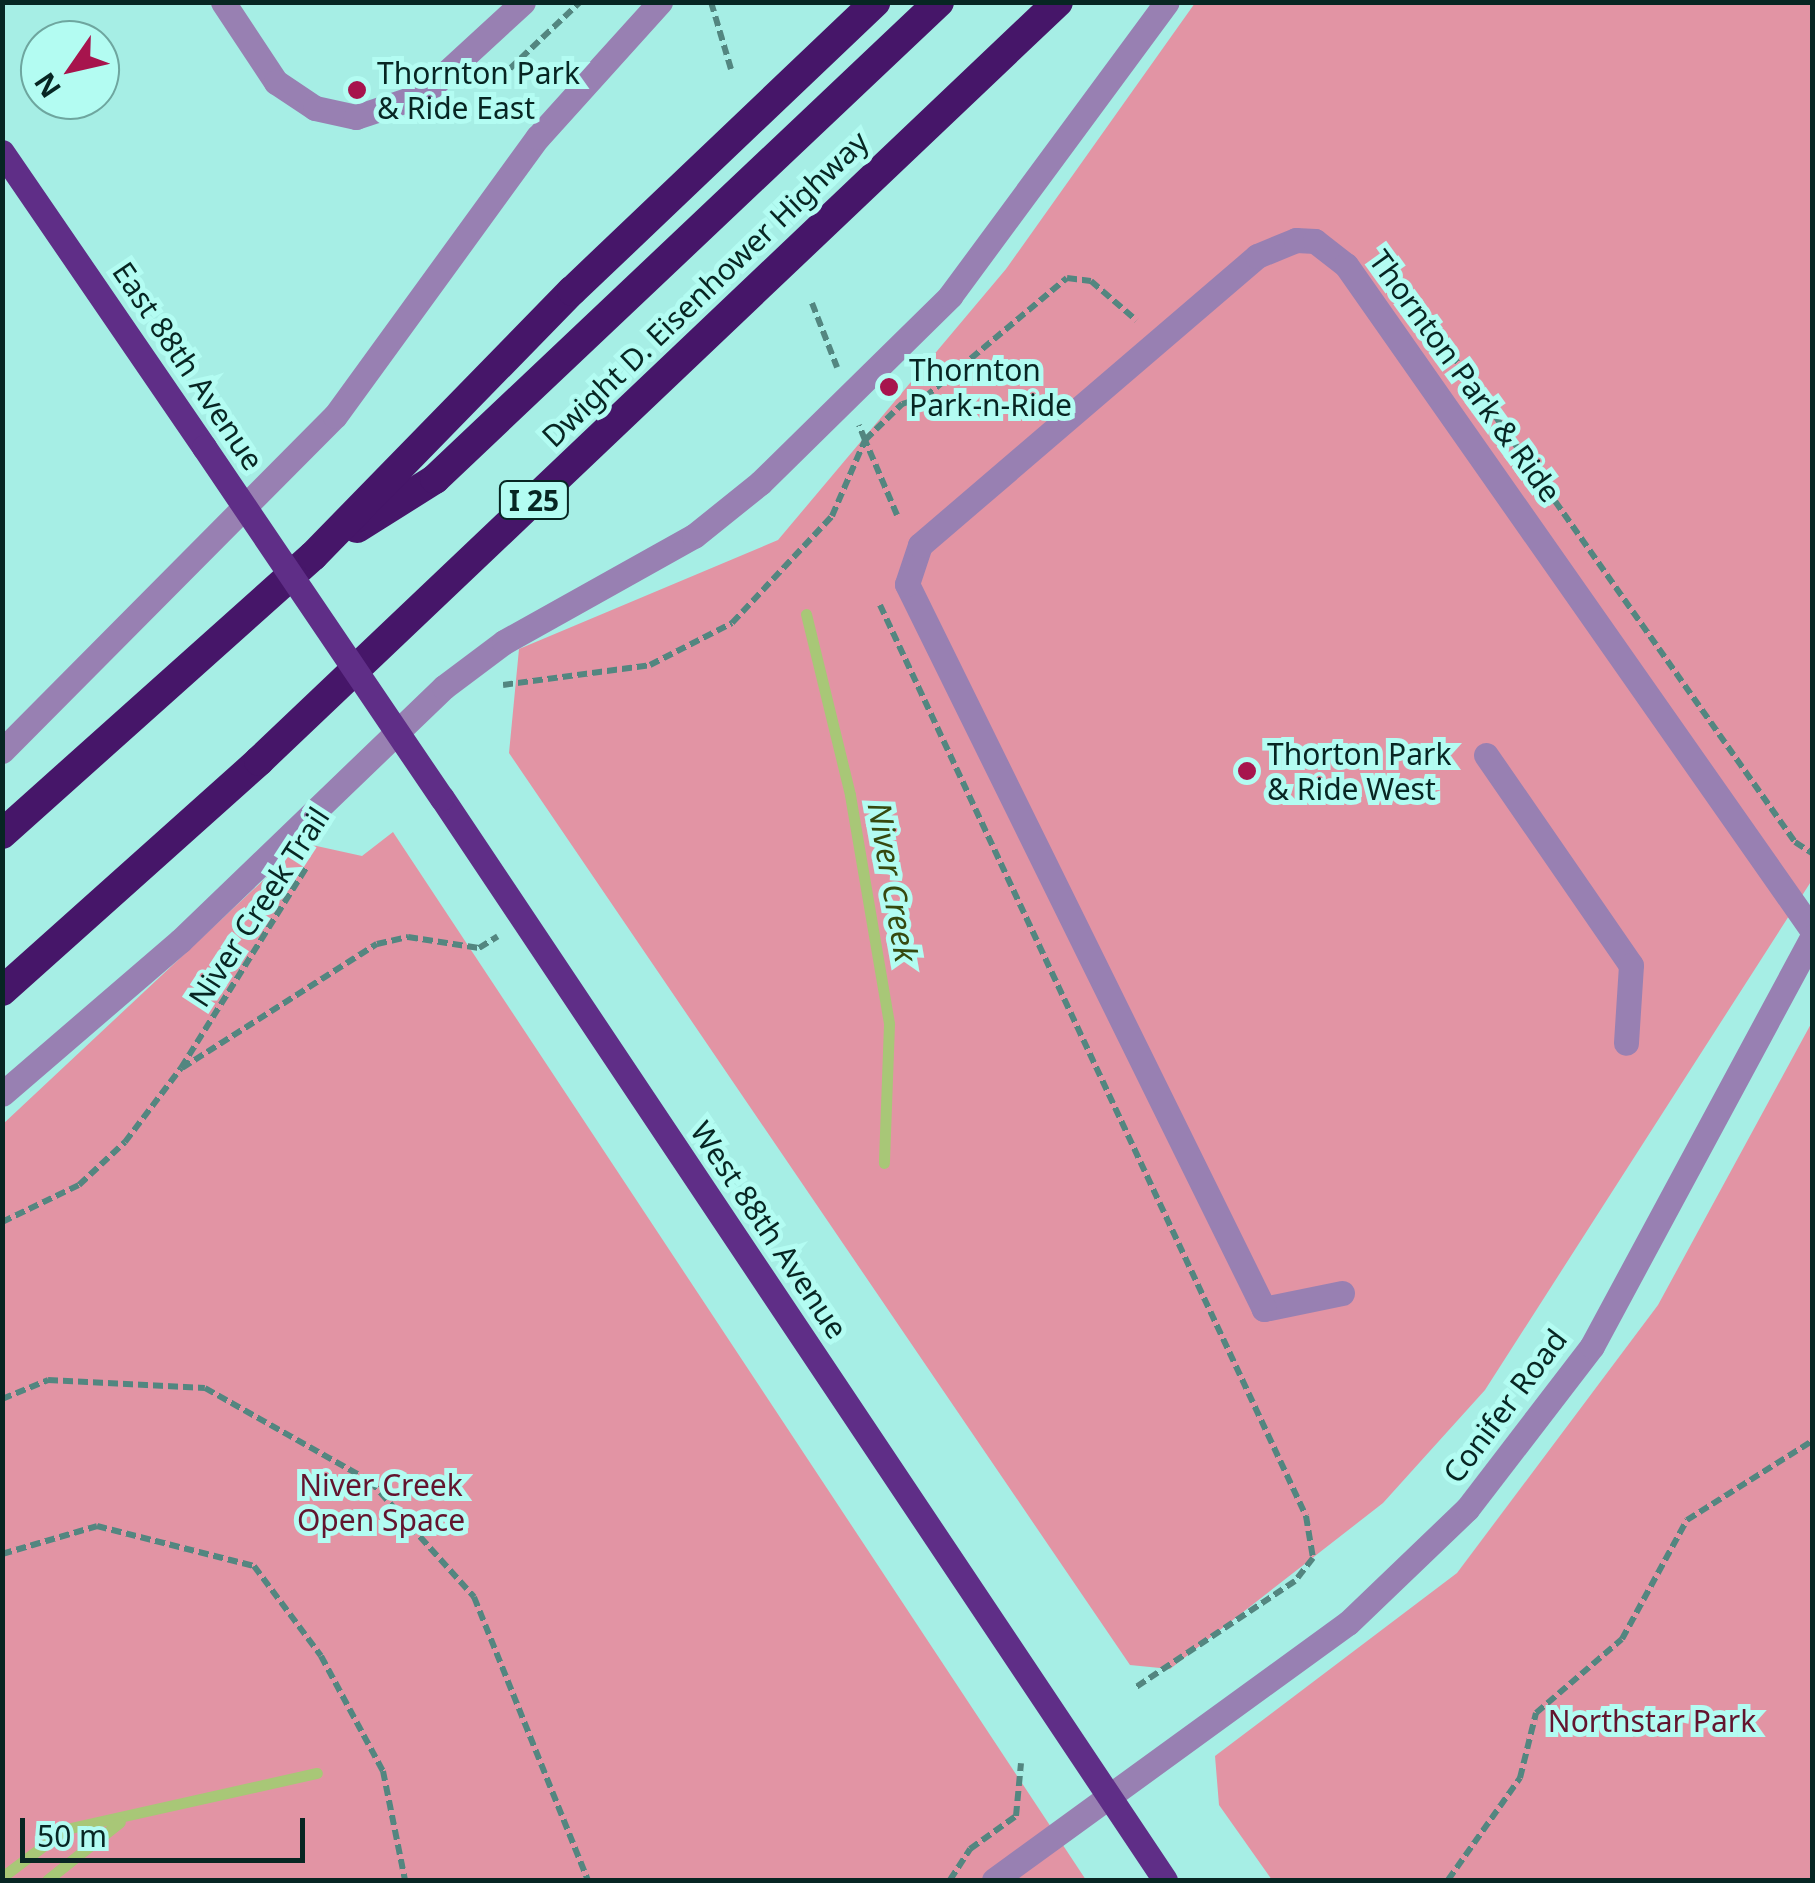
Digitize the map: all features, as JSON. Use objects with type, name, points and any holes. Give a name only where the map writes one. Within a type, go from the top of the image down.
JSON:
[{"type":"highway","points":[[2,834],[313,556],[572,291],[876,2]]},
{"type":"highway","points":[[313,556],[435,479],[940,2]]},
{"type":"highway","name":"Dwight D. Eisenhower Highway","points":[[2,991],[273,748],[1058,2]]},
{"type":"main road","name":"East 88th Avenue","points":[[2,152],[319,617]]},
{"type":"main road","name":"West 88th Avenue","points":[[319,617],[1165,1880]]},
{"type":"street","points":[[223,2],[276,82],[314,108],[356,116],[422,95],[523,2]]},
{"type":"street","points":[[2,752],[335,416],[538,137],[660,2]]},
{"type":"street","points":[[2,1094],[180,941],[431,698],[504,642],[694,536],[760,483],[950,296],[1167,2]]},
{"type":"street","name":"Thornton Park & Ride","points":[[1342,1292],[1264,1308],[1126,1041],[907,584],[920,545],[1235,274],[1296,240],[1334,253],[1370,295],[1812,934]]},
{"type":"street","points":[[1486,755],[1631,966],[1626,1043]]},
{"type":"street","name":"Conifer Road","points":[[994,1880],[1105,1792],[1348,1623],[1501,1469],[1620,1300],[1812,934]]},
{"type":"path","points":[[498,79],[580,2]]},
{"type":"path","points":[[711,2],[732,69]]},
{"type":"path","points":[[897,515],[865,440],[1066,278],[1091,281],[1136,321],[1149,309]]},
{"type":"path","points":[[1414,302],[1794,842],[1812,854]]},
{"type":"path","points":[[489,693],[530,677],[627,672],[698,645],[774,583],[832,516]]},
{"type":"path","name":"Niver Creek Trail","points":[[2,1222],[40,1208],[102,1166],[181,1068],[318,850]]},
{"type":"path","points":[[181,1068],[376,944],[408,937],[479,948],[524,921]]},
{"type":"path","points":[[2,1399],[48,1380],[205,1388],[370,1480],[474,1597],[588,1880]]},
{"type":"path","points":[[1448,1880],[1520,1778],[1536,1712],[1622,1639],[1686,1520],[1812,1441]]},
{"type":"path","points":[[2,1554],[98,1526],[254,1566],[321,1656],[383,1770],[405,1880]]},
{"type":"path","points":[[950,1880],[970,1850],[1016,1816],[1021,1763]]},
{"type":"green space","points":[[1195,3],[1812,3],[1812,880],[1485,1390],[1383,1503],[1170,1669],[1130,1665],[509,753],[519,649],[778,540],[1006,269]]},
{"type":"green space","name":"Niver Creek Open Space","points":[[393,832],[1086,1880],[3,1880],[3,1124],[303,843],[362,856]]},
{"type":"green space","name":"Northstar Park","points":[[1812,1022],[1812,1880],[1272,1880],[1219,1805],[1215,1756],[1457,1573],[1658,1305]]},
{"type":"waterway","name":"Niver Creek","points":[[806,614],[850,795],[889,1024],[884,1163]]},
{"type":"waterway","name":"Niver Creek","points":[[2,1877],[66,1829],[317,1773]]},
{"type":"waterway","points":[[47,1880],[120,1822]]},
{"type":"place","name":"Thornton Park & Ride East","points":[[357,90]]},
{"type":"place","name":"Thornton Park-n-Ride","points":[[889,387]]},
{"type":"place","name":"Thorton Park & Ride West","points":[[1247,771]]}]
